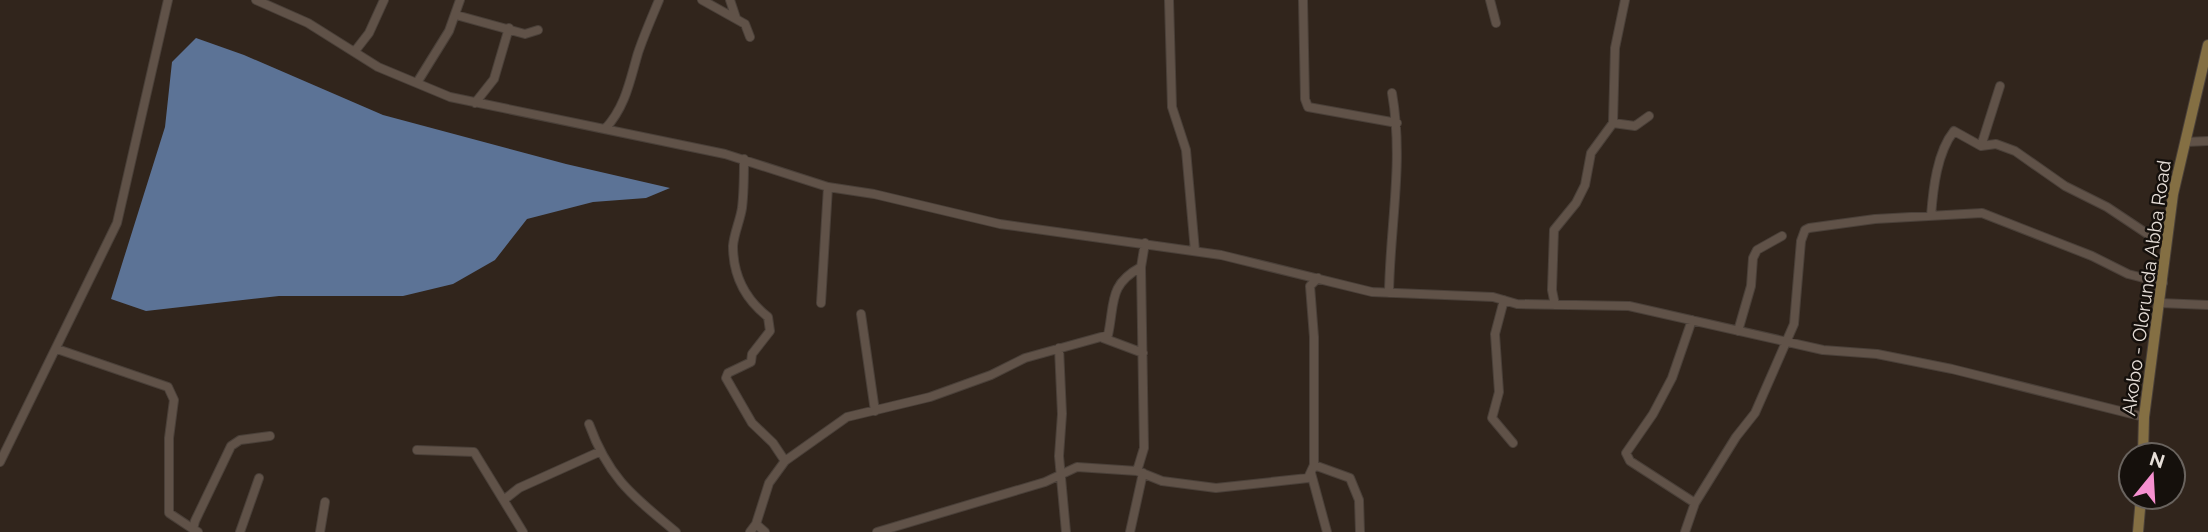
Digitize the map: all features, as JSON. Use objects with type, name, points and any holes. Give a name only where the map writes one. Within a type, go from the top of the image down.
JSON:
[{"type":"main road","name":"Akobo - Olorunda Abba Road","points":[[2143,441],[2144,417],[2174,194],[2208,45]]},
{"type":"main road","points":[[2138,532],[2139,511]]},
{"type":"street","points":[[0,461],[117,223],[168,0]]},
{"type":"street","points":[[256,0],[288,12],[377,66],[418,81],[450,97],[744,159],[828,187],[874,194],[1000,224],[1195,251],[1388,293],[1555,305],[1629,306],[1842,353],[1891,356],[2024,385],[2144,417]]},
{"type":"street","points":[[355,51],[369,33],[384,0]]},
{"type":"street","points":[[418,81],[449,31],[460,0]]},
{"type":"street","points":[[605,129],[616,117],[633,79],[638,53],[659,0]]},
{"type":"street","points":[[702,0],[745,24],[750,37]]},
{"type":"street","points":[[730,0],[736,18]]},
{"type":"street","points":[[1169,0],[1172,107],[1186,150],[1195,251]]},
{"type":"street","points":[[1303,0],[1305,99],[1308,107],[1397,123]]},
{"type":"street","points":[[1490,0],[1496,23]]},
{"type":"street","points":[[1555,305],[1552,290],[1554,230],[1576,203],[1585,185],[1591,153],[1613,123],[1616,105],[1615,48],[1625,0]]},
{"type":"street","points":[[456,15],[525,34],[538,30]]},
{"type":"street","points":[[475,103],[494,79],[509,28]]},
{"type":"street","points":[[1981,146],[2000,86]]},
{"type":"street","points":[[1388,293],[1389,244],[1399,176],[1397,123],[1392,93]]},
{"type":"street","points":[[1613,123],[1635,126],[1649,116]]},
{"type":"street","points":[[1931,216],[1932,195],[1947,140],[1954,131],[1981,146],[1996,144],[2015,151],[2065,186],[2107,207],[2167,247]]},
{"type":"street","points":[[2186,142],[2208,141]]},
{"type":"street","points":[[744,159],[742,204],[735,235],[735,256],[740,285],[753,305],[768,317],[771,331],[752,354],[751,362],[734,369],[726,378],[752,423],[773,443],[785,461]]},
{"type":"street","points":[[821,303],[828,187]]},
{"type":"street","points":[[1685,532],[1695,503],[1736,437],[1755,413],[1785,342],[1796,314],[1798,262],[1804,230],[1875,219],[1966,212],[1994,216],[2128,274],[2163,283]]},
{"type":"street","points":[[1738,331],[1751,286],[1753,258],[1757,250],[1782,236]]},
{"type":"street","points":[[1130,532],[1144,448],[1141,267],[1145,243]]},
{"type":"street","points":[[765,532],[753,528],[769,483],[785,461],[847,418],[908,400],[930,397],[991,375],[1025,358],[1103,338],[1108,335],[1111,307],[1121,281],[1141,267]]},
{"type":"street","points":[[1318,278],[1310,286],[1314,337],[1312,469],[1327,532]]},
{"type":"street","points":[[1504,300],[1496,334],[1499,392],[1492,418],[1513,443]]},
{"type":"street","points":[[2160,303],[2208,305]]},
{"type":"street","points":[[861,314],[875,411]]},
{"type":"street","points":[[1692,320],[1672,378],[1653,414],[1626,453],[1630,461],[1695,503]]},
{"type":"street","points":[[1103,338],[1143,353]]},
{"type":"street","points":[[1059,348],[1062,414],[1059,456],[1066,532]]},
{"type":"street","points":[[57,349],[168,387],[174,400],[169,438],[169,513],[195,530],[231,446],[240,440],[270,436]]},
{"type":"street","points":[[589,424],[599,452],[620,484],[642,507],[676,532]]},
{"type":"street","points":[[417,450],[474,452],[523,532]]},
{"type":"street","points":[[505,499],[519,488],[599,452]]},
{"type":"street","points":[[877,532],[1062,475],[1077,467],[1140,472],[1162,481],[1216,488],[1294,481],[1308,478],[1312,469]]},
{"type":"street","points":[[1312,469],[1350,478],[1359,500],[1360,532]]},
{"type":"street","points":[[240,532],[258,478]]},
{"type":"street","points":[[320,532],[324,502]]},
{"type":"water","points":[[196,38],[244,55],[383,115],[566,164],[670,188],[646,198],[593,202],[527,219],[495,260],[453,284],[403,296],[279,296],[146,311],[111,299],[165,127],[172,62]]}]
